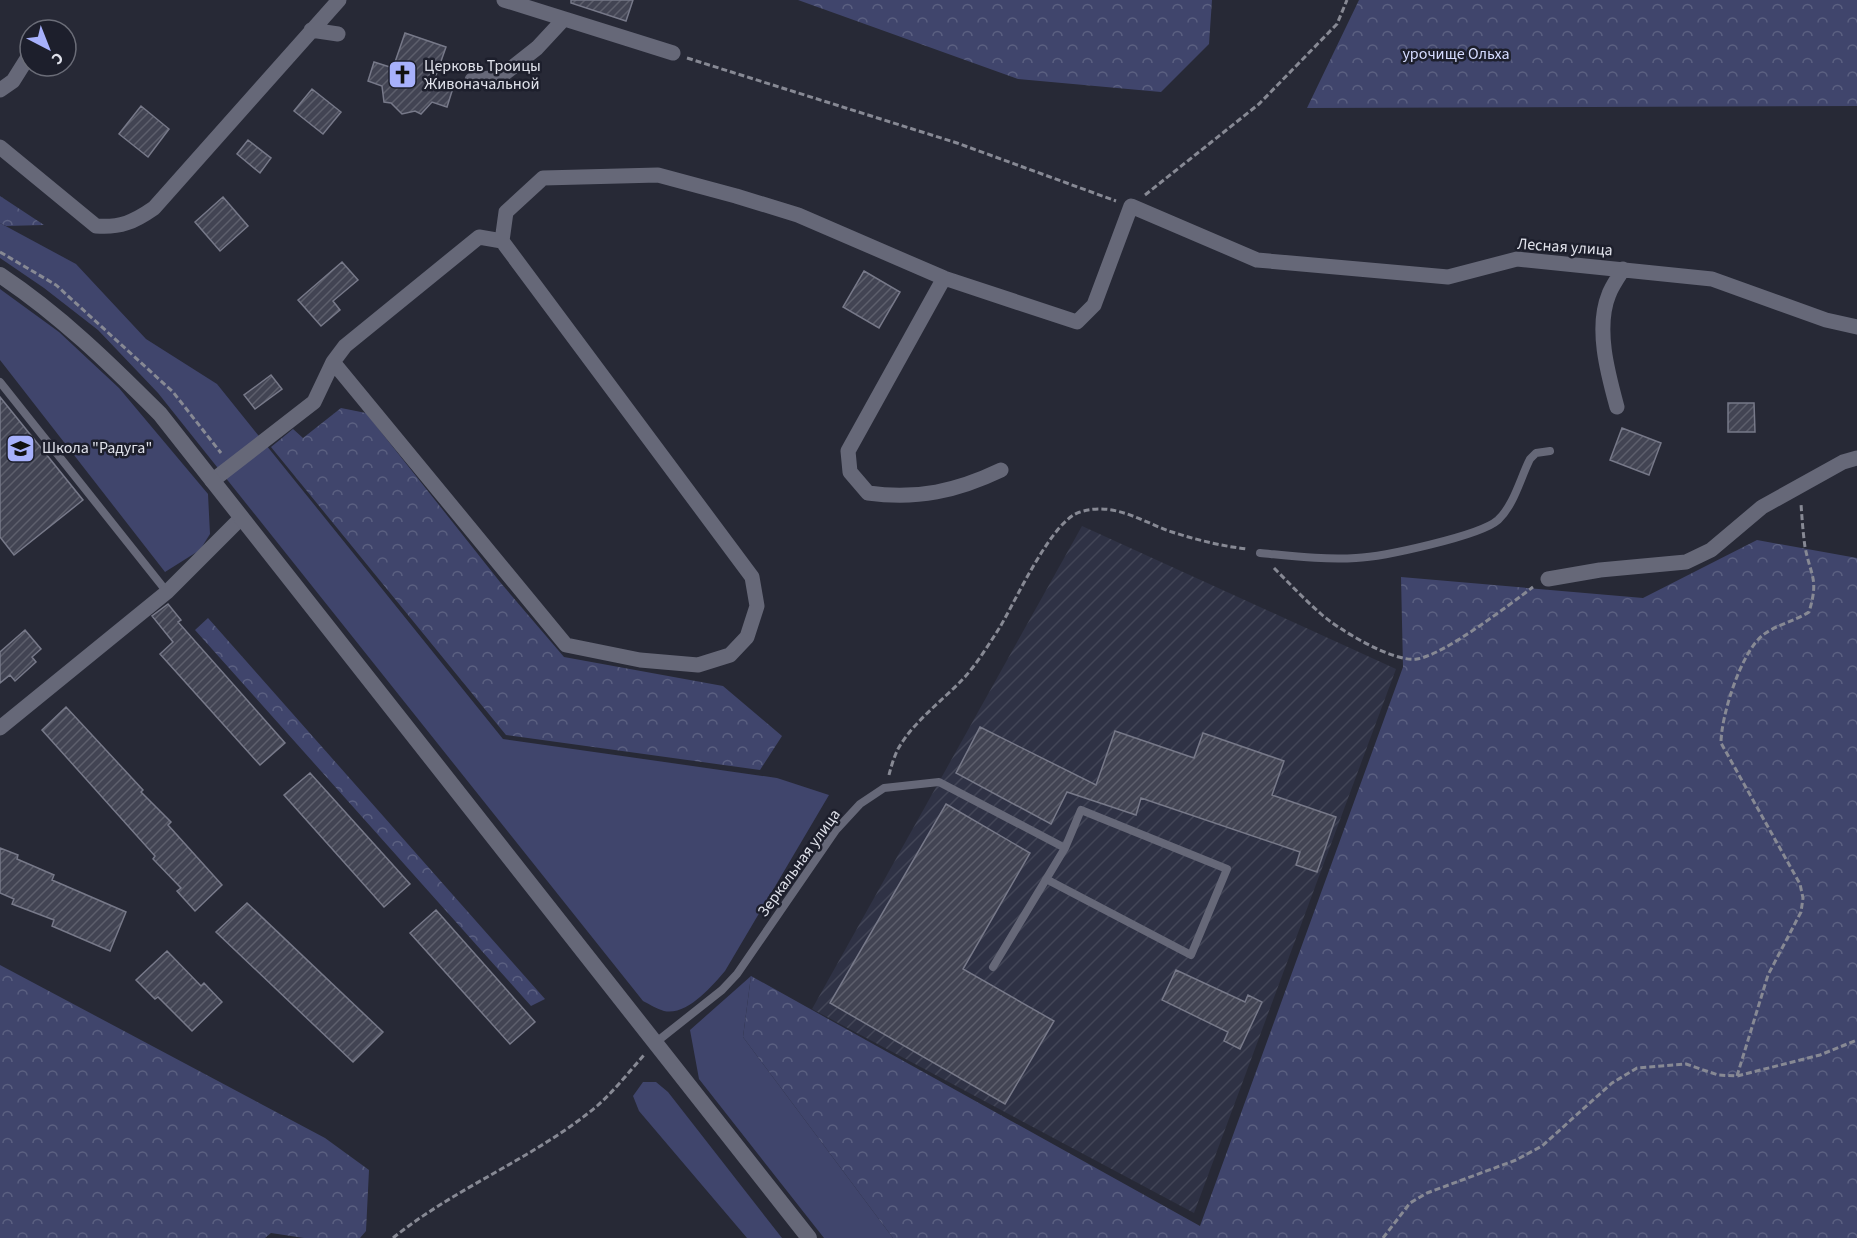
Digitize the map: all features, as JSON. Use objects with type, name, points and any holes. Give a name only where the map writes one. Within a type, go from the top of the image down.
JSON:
[{"type":"street","points":[[0,147],[96,226],[112,227],[133,223],[154,208],[339,0]]},
{"type":"street","points":[[504,0],[673,53]]},
{"type":"street","points":[[472,80],[500,77],[537,48],[563,20]]},
{"type":"street","points":[[311,30],[338,34]]},
{"type":"street","points":[[0,90],[13,81],[18,73]]},
{"type":"street","points":[[502,241],[506,212],[543,178],[658,175],[798,215],[944,278],[1077,322],[1094,305],[1131,206]]},
{"type":"street","name":"Лесная улица","points":[[1131,206],[1257,260],[1448,277],[1516,259],[1623,269],[1712,279],[1826,320],[1857,327]]},
{"type":"street","points":[[212,481],[314,402],[333,362],[345,346],[479,237],[502,241],[752,577],[757,606],[747,637],[730,655],[698,665],[640,660],[566,645],[333,362]]},
{"type":"street","points":[[1617,407],[1604,356],[1605,308],[1608,295],[1623,269]]},
{"type":"street","points":[[0,275],[44,304],[96,350],[160,414],[809,1238]]},
{"type":"street","points":[[944,278],[848,451],[850,472],[868,493],[897,497],[934,494],[969,485],[1001,470]]},
{"type":"street","points":[[1548,579],[1600,570],[1686,562],[1711,550],[1762,507],[1843,462],[1857,458]]},
{"type":"street","points":[[0,728],[167,592],[241,518]]},
{"type":"lane","points":[[0,382],[167,592]]},
{"type":"lane","points":[[1260,554],[1358,558],[1459,538],[1497,521],[1507,508],[1530,459],[1536,453],[1550,451]]},
{"type":"lane","name":"Зеркальная улица","points":[[655,1043],[722,990],[737,974],[836,830],[860,804],[884,788],[939,782],[1065,848]]},
{"type":"lane","points":[[993,967],[1046,879],[1065,848],[1082,810],[1227,869],[1191,955],[1046,879]]},
{"type":"path","points":[[673,53],[957,143],[1131,206],[1259,104],[1337,24],[1347,0]]},
{"type":"path","points":[[1737,1076],[1768,975],[1793,930],[1801,912],[1803,898],[1800,884],[1720,743],[1721,725],[1750,651],[1763,635],[1809,612],[1814,594],[1815,576],[1805,549],[1800,487]]},
{"type":"path","points":[[884,788],[898,749],[927,714],[965,677],[999,627],[1046,545],[1068,519],[1079,512],[1099,509],[1132,513],[1169,531],[1215,545],[1260,554],[1321,614],[1368,644],[1414,660],[1428,657],[1445,647],[1548,579]]},
{"type":"path","points":[[1383,1238],[1410,1203],[1427,1193],[1516,1160],[1542,1146],[1612,1083],[1637,1068],[1686,1064],[1718,1075],[1737,1076],[1820,1055],[1857,1040]]},
{"type":"path","points":[[393,1238],[412,1223],[516,1161],[598,1105],[655,1043]]},
{"type":"shaded area","points":[[1082,526],[1396,669],[1194,1213],[812,1009]]},
{"type":"green space","points":[[798,0],[1212,0],[1209,44],[1161,92],[1018,79]]},
{"type":"green space","name":"урочище Ольха","points":[[1359,0],[1857,0],[1857,106],[1307,108]]},
{"type":"green space","points":[[0,196],[44,225],[6,226],[0,223]]},
{"type":"green space","points":[[0,223],[76,264],[146,339],[217,384],[503,739],[777,778],[829,795],[725,971],[706,992],[690,1004],[673,1011],[661,1010],[643,1001],[158,393],[98,330],[44,288],[0,258]]},
{"type":"green space","points":[[0,289],[59,332],[119,388],[208,494],[210,534],[200,550],[165,572],[0,360]]},
{"type":"green space","points":[[341,408],[366,413],[500,582],[564,657],[723,686],[782,736],[760,770],[506,735],[271,447],[293,429],[303,438]]},
{"type":"green space","points":[[1757,540],[1857,558],[1857,1238],[893,1238],[743,1037],[751,976],[1200,1226],[1403,667],[1401,577],[1643,598]]},
{"type":"green space","points":[[208,618],[545,999],[531,1006],[195,630]]},
{"type":"green space","points":[[0,965],[325,1138],[369,1170],[366,1231],[360,1238],[304,1238],[271,1233],[265,1238],[0,1238]]},
{"type":"green space","points":[[751,976],[743,1037],[893,1238],[824,1238],[699,1079],[690,1030]]},
{"type":"green space","points":[[643,1082],[656,1082],[668,1092],[782,1238],[747,1238],[639,1111],[633,1096]]},
{"type":"building","points":[[571,0],[633,0],[626,21],[571,3]]},
{"type":"building","name":"Церковь Троицы Живоначальной","points":[[405,33],[446,47],[434,81],[453,88],[447,107],[432,102],[421,114],[415,111],[402,114],[391,103],[384,102],[382,86],[368,81],[374,62],[393,68]]},
{"type":"building","points":[[312,89],[341,112],[323,134],[294,111]]},
{"type":"building","points":[[141,106],[169,129],[148,157],[119,134]]},
{"type":"building","points":[[248,140],[271,158],[260,173],[237,154]]},
{"type":"building","points":[[223,197],[248,226],[220,251],[195,222]]},
{"type":"building","points":[[342,262],[358,280],[333,301],[340,310],[321,326],[298,300]]},
{"type":"building","points":[[864,271],[900,292],[879,328],[843,307]]},
{"type":"building","points":[[271,375],[282,389],[255,409],[244,395]]},
{"type":"building","name":"Школа \"Радуга\"","points":[[0,397],[83,500],[14,555],[0,537]]},
{"type":"building","points":[[1728,403],[1754,403],[1755,432],[1728,432]]},
{"type":"building","points":[[1622,428],[1661,443],[1649,475],[1610,460]]},
{"type":"building","points":[[168,604],[181,620],[178,622],[285,743],[260,765],[160,654],[173,642],[152,616]]},
{"type":"building","points":[[25,630],[41,649],[32,657],[36,662],[15,681],[10,675],[0,683],[0,652]]},
{"type":"building","points":[[66,707],[143,790],[141,792],[171,822],[168,825],[222,885],[195,911],[177,891],[181,888],[153,859],[155,856],[42,730]]},
{"type":"building","points":[[980,727],[1096,785],[1115,731],[1194,758],[1203,733],[1284,761],[1272,795],[1336,817],[1317,872],[1296,865],[1300,852],[1141,798],[1136,815],[1067,792],[1051,824],[956,773]]},
{"type":"building","points":[[310,773],[410,884],[384,907],[284,795]]},
{"type":"building","points":[[946,804],[1030,853],[963,969],[1054,1021],[1005,1104],[830,1003]]},
{"type":"building","points":[[0,848],[18,855],[17,859],[54,875],[52,880],[126,912],[110,951],[52,926],[54,920],[12,904],[14,899],[0,893]]},
{"type":"building","points":[[247,903],[383,1032],[353,1062],[216,932]]},
{"type":"building","points":[[436,910],[535,1022],[510,1044],[410,933]]},
{"type":"building","points":[[167,951],[201,986],[204,983],[222,1002],[192,1031],[158,997],[155,999],[136,980]]},
{"type":"building","points":[[1176,970],[1245,1002],[1248,995],[1262,1002],[1240,1049],[1224,1041],[1228,1032],[1162,1000]]},
{"type":"place","name":"Церковь Троицы Живоначальной","points":[[403,75]]},
{"type":"place","name":"Школа \"Радуга\"","points":[[21,448]]}]
